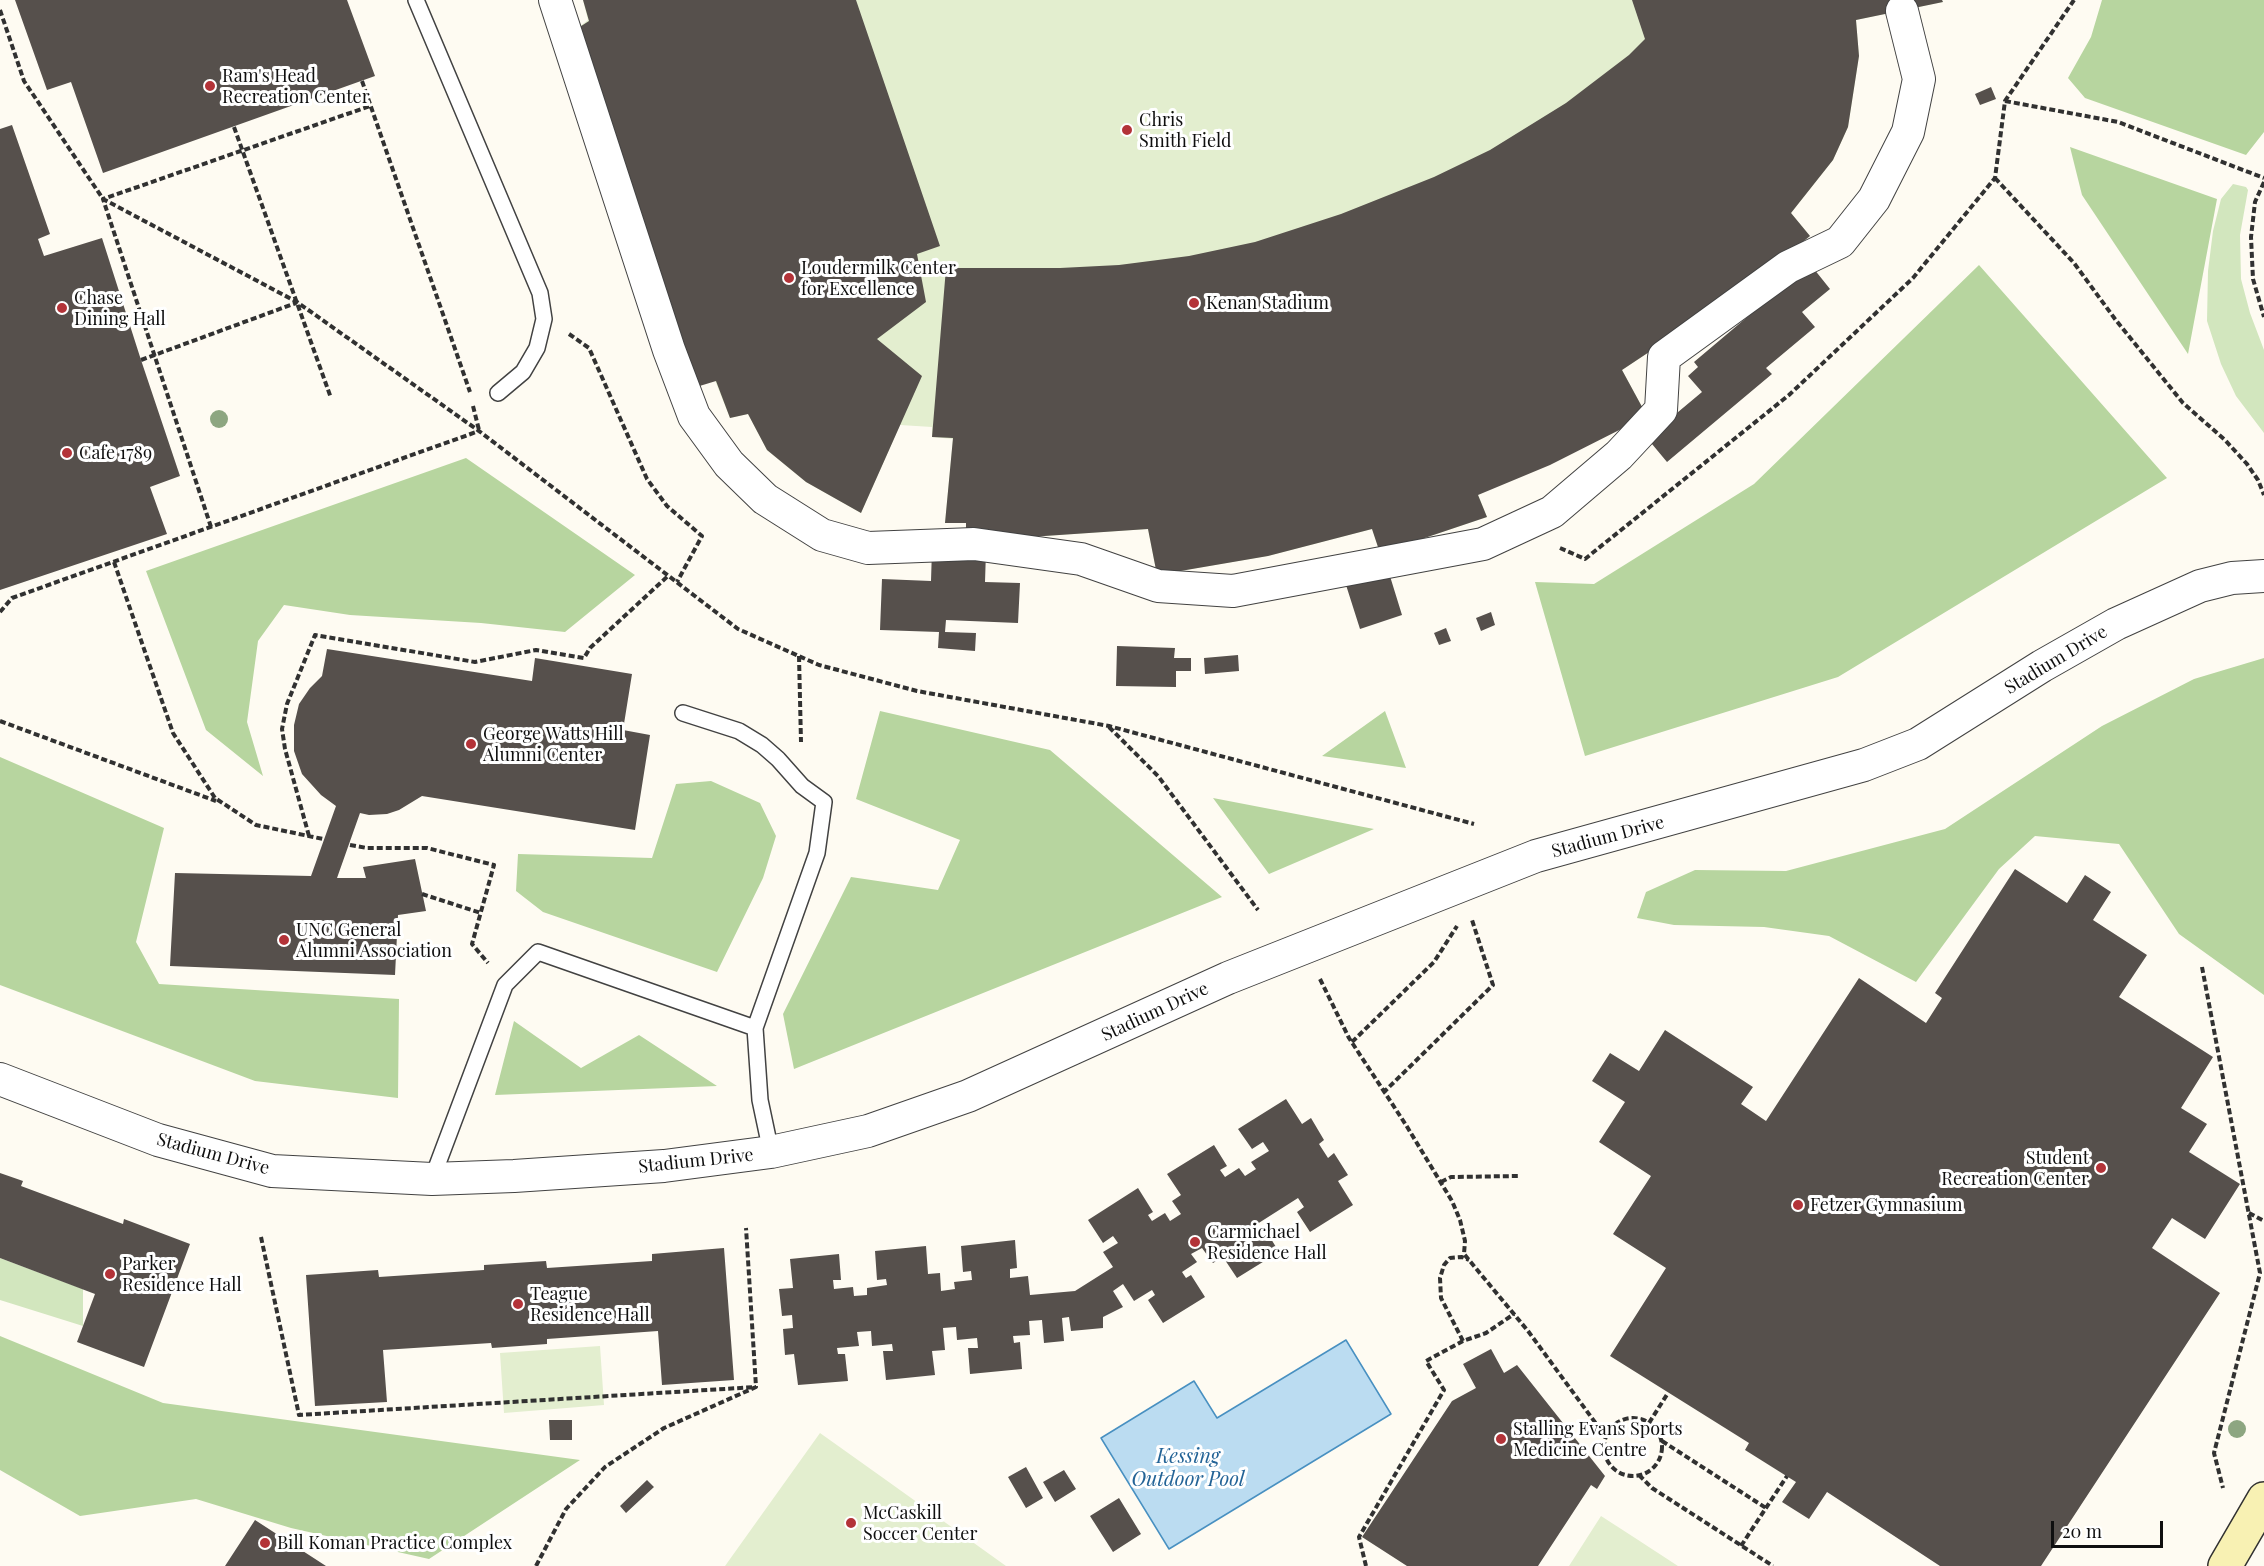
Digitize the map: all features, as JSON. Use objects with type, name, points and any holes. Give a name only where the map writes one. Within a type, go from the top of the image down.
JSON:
[{"type":"main road","points":[[2225,1566],[2264,1498]]},
{"type":"street","points":[[555,0],[669,350],[694,416],[729,464],[765,499],[822,535],[868,548],[974,544],[1081,559],[1158,586],[1233,591],[1483,544],[1552,512],[1619,455],[1660,410],[1664,357],[1788,267],[1840,242],[1874,199],[1908,132],[1918,79],[1902,11]]},
{"type":"street","name":"Stadium Drive","points":[[0,1079],[158,1140],[272,1171],[432,1179],[664,1166],[771,1152],[868,1131],[968,1096],[1228,978],[1536,856],[1875,761],[1918,744],[2042,666],[2116,624],[2200,586],[2232,578],[2264,576]]},
{"type":"lane","points":[[416,0],[540,293],[544,319],[537,348],[523,372],[498,393]]},
{"type":"lane","points":[[683,713],[739,731],[762,745],[802,786],[824,802],[818,853],[755,1028],[760,1100],[771,1152]]},
{"type":"lane","points":[[432,1179],[505,985],[538,952],[755,1028]]},
{"type":"path","points":[[1552,512],[1560,548],[1585,559],[1789,395],[1913,278],[1995,178],[2005,100],[2074,0]]},
{"type":"path","points":[[0,10],[24,81],[103,199],[211,527]]},
{"type":"path","points":[[362,81],[468,384],[479,431]]},
{"type":"path","points":[[2005,100],[2118,122],[2264,178]]},
{"type":"path","points":[[103,199],[370,106]]},
{"type":"path","points":[[234,127],[331,398]]},
{"type":"path","points":[[1995,178],[2074,262],[2129,338],[2183,403],[2225,440],[2247,464],[2258,480],[2264,495]]},
{"type":"path","points":[[2264,182],[2255,202],[2251,237],[2253,279],[2264,317]]},
{"type":"path","points":[[103,199],[297,302],[479,431],[738,629],[819,665],[916,691],[1109,726],[1474,824]]},
{"type":"path","points":[[141,360],[297,302]]},
{"type":"path","points":[[544,319],[589,348],[647,479],[667,506],[702,536],[677,582]]},
{"type":"path","points":[[0,612],[12,598],[479,431]]},
{"type":"path","points":[[114,562],[173,733],[214,798],[256,825],[324,839]]},
{"type":"path","points":[[309,836],[285,749],[282,729],[288,704],[315,635],[475,662],[536,650],[584,658],[590,648],[669,575]]},
{"type":"path","points":[[799,656],[802,786]]},
{"type":"path","points":[[0,721],[223,804]]},
{"type":"path","points":[[1109,726],[1158,776],[1258,910]]},
{"type":"path","points":[[350,845],[367,848],[427,848],[494,865],[472,944],[505,985]]},
{"type":"path","points":[[422,894],[481,913]]},
{"type":"path","points":[[1383,1093],[1493,985],[1472,919]]},
{"type":"path","points":[[1352,1042],[1434,962],[1459,924]]},
{"type":"path","points":[[2202,967],[2260,1273],[2214,1453],[2223,1488]]},
{"type":"path","points":[[1320,978],[1352,1042],[1441,1182],[1460,1220],[1465,1241],[1464,1254],[1514,1314],[1597,1425],[1607,1433]]},
{"type":"path","points":[[1441,1182],[1451,1177],[1518,1176]]},
{"type":"path","points":[[2248,1212],[2264,1221]]},
{"type":"path","points":[[746,1228],[756,1387]]},
{"type":"path","points":[[261,1237],[299,1415],[756,1387]]},
{"type":"path","points":[[1463,1341],[1441,1298],[1440,1278],[1444,1265],[1450,1258],[1462,1257],[1470,1260]]},
{"type":"path","points":[[1366,1566],[1359,1537],[1444,1390],[1426,1360],[1463,1341],[1486,1333],[1514,1314]]},
{"type":"path","points":[[536,1566],[566,1509],[605,1467],[664,1428],[756,1387]]},
{"type":"path","points":[[1649,1423],[1668,1393]]},
{"type":"path","points":[[1627,1418],[1640,1419],[1656,1429],[1661,1441],[1661,1454],[1651,1470],[1639,1475],[1626,1475],[1609,1465],[1604,1446],[1607,1433],[1615,1424],[1627,1418]]},
{"type":"path","points":[[1661,1441],[1766,1508]]},
{"type":"path","points":[[1639,1475],[1652,1488],[1773,1566]]},
{"type":"path","points":[[1742,1546],[1786,1476]]},
{"type":"green space","name":"Kenan Stadium","points":[[583,0],[1942,0],[1943,2],[1856,20],[1859,56],[1848,127],[1833,160],[1791,213],[1810,236],[1750,285],[1622,370],[1647,416],[1478,494],[1487,517],[1380,553],[1372,529],[1268,556],[1157,575],[1148,529],[1015,538],[966,537],[966,523],[945,523],[953,439],[932,437],[932,427],[900,425],[861,513],[806,482],[767,450],[748,414],[730,418],[575,30],[588,20]]},
{"type":"green space","points":[[2102,0],[2264,0],[2264,132],[2246,155],[2085,98],[2068,78],[2091,37]]},
{"type":"green space","points":[[2070,147],[2217,199],[2188,354],[2082,195]]},
{"type":"green space","points":[[2233,184],[2246,187],[2248,190],[2240,235],[2241,279],[2250,313],[2264,350],[2264,433],[2236,396],[2221,364],[2207,321],[2208,271],[2213,231],[2221,199]]},
{"type":"green space","points":[[1979,265],[2167,478],[1838,677],[1585,756],[1535,582],[1594,584],[1754,484]]},
{"type":"green space","points":[[466,458],[635,575],[565,632],[481,623],[350,615],[284,605],[258,641],[247,722],[263,776],[206,730],[146,571]]},
{"type":"green space","points":[[2264,658],[2264,995],[2179,934],[2119,844],[2035,836],[1999,869],[1916,982],[1829,936],[1764,927],[1674,925],[1637,918],[1646,892],[1695,870],[1786,871],[1945,829],[2102,726],[2194,679]]},
{"type":"green space","points":[[880,711],[1050,750],[1222,897],[794,1069],[783,1014],[851,877],[938,890],[960,840],[856,799]]},
{"type":"green space","points":[[1385,711],[1406,768],[1322,756]]},
{"type":"green space","points":[[0,757],[164,828],[136,942],[159,984],[399,999],[398,1098],[255,1081],[0,985]]},
{"type":"green space","points":[[711,781],[760,803],[776,836],[763,878],[717,972],[543,912],[516,891],[518,854],[652,858],[676,784]]},
{"type":"green space","points":[[1213,798],[1374,829],[1269,874]]},
{"type":"green space","points":[[514,1021],[581,1068],[639,1035],[717,1086],[495,1095]]},
{"type":"green space","points":[[0,1258],[83,1289],[83,1326],[0,1300]]},
{"type":"green space","points":[[0,1336],[163,1403],[580,1460],[429,1559],[291,1528],[196,1499],[80,1516],[0,1470]]},
{"type":"green space","points":[[600,1346],[604,1405],[504,1413],[500,1353]]},
{"type":"green space","name":"McCaskill Soccer Center","points":[[820,1433],[886,1480],[1006,1566],[725,1566]]},
{"type":"green space","points":[[1601,1516],[1632,1536],[1678,1566],[1569,1566]]},
{"type":"water","name":"Kessing Outdoor Pool","points":[[1346,1340],[1391,1414],[1169,1549],[1101,1438],[1194,1381],[1217,1418]]},
{"type":"building","name":"Ram's Head Recreation Center","points":[[15,0],[347,0],[375,76],[103,173],[71,82],[47,90]]},
{"type":"building","name":"Loudermilk Center for Excellence","points":[[583,0],[856,0],[940,246],[917,254],[926,302],[877,339],[922,376],[861,513],[806,482],[767,450],[748,414],[730,418],[716,381],[693,388],[575,30],[589,21]]},
{"type":"building","points":[[1632,0],[1942,0],[1943,2],[1856,20],[1859,56],[1848,127],[1833,160],[1791,213],[1810,236],[1750,285],[1622,370],[1647,416],[1550,465],[1478,495],[1487,517],[1380,553],[1372,529],[1268,556],[1157,575],[1148,529],[1015,538],[966,537],[966,523],[945,523],[953,438],[932,437],[946,268],[1060,268],[1119,265],[1189,256],[1255,242],[1341,214],[1434,177],[1490,150],[1566,103],[1629,55],[1645,39]]},
{"type":"building","points":[[1991,87],[1996,99],[1980,105],[1975,94]]},
{"type":"building","name":"Chase Dining Hall","points":[[12,125],[50,234],[38,239],[44,256],[102,238],[180,476],[150,487],[167,534],[0,590],[0,129]]},
{"type":"building","points":[[1810,264],[1830,289],[1802,312],[1815,327],[1766,368],[1772,374],[1667,462],[1647,438],[1702,392],[1688,376],[1698,367],[1694,362]]},
{"type":"building","points":[[932,549],[986,551],[985,582],[1020,583],[1018,623],[946,620],[945,632],[976,633],[975,651],[938,648],[939,632],[880,630],[882,579],[931,581]]},
{"type":"building","points":[[1389,573],[1402,615],[1360,629],[1346,585]]},
{"type":"building","points":[[1491,612],[1495,625],[1481,631],[1476,618]]},
{"type":"building","points":[[1446,628],[1451,641],[1439,645],[1434,633]]},
{"type":"building","points":[[1117,646],[1175,648],[1174,658],[1191,658],[1191,671],[1176,671],[1176,687],[1116,686]]},
{"type":"building","name":"George Watts Hill Alumni Center","points":[[327,649],[532,681],[535,658],[632,674],[623,730],[650,735],[635,830],[422,796],[399,810],[387,814],[360,813],[337,878],[366,878],[363,867],[415,859],[426,911],[398,915],[395,975],[170,966],[175,873],[311,876],[336,806],[321,795],[302,774],[294,751],[294,725],[299,704],[322,676]]},
{"type":"building","points":[[1238,655],[1239,671],[1205,674],[1204,658]]},
{"type":"building","name":"Fetzer Gymnasium","points":[[2015,869],[2067,903],[2085,875],[2111,892],[2093,920],[2147,955],[2119,997],[2213,1057],[2181,1108],[2207,1124],[2189,1152],[2240,1184],[2205,1239],[2172,1218],[2152,1248],[2220,1293],[2041,1566],[1940,1566],[1827,1492],[1809,1519],[1782,1502],[1796,1482],[1745,1450],[1749,1443],[1610,1356],[1666,1268],[1613,1234],[1651,1176],[1599,1142],[1625,1102],[1592,1081],[1610,1053],[1639,1071],[1665,1030],[1753,1087],[1741,1104],[1766,1121],[1859,978],[1926,1023],[1942,998],[1935,993]]},
{"type":"building","name":"Carmichael Residence Hall","points":[[1286,1099],[1302,1124],[1311,1118],[1324,1140],[1319,1144],[1328,1158],[1334,1153],[1348,1175],[1338,1181],[1353,1205],[1310,1232],[1297,1212],[1304,1207],[1298,1198],[1254,1226],[1259,1233],[1265,1229],[1279,1252],[1237,1278],[1223,1257],[1213,1263],[1202,1248],[1191,1254],[1197,1262],[1182,1272],[1186,1278],[1191,1275],[1205,1297],[1163,1323],[1148,1300],[1155,1295],[1152,1290],[1134,1301],[1123,1284],[1113,1291],[1123,1307],[1103,1317],[1103,1328],[1071,1331],[1069,1317],[1062,1318],[1064,1341],[1044,1343],[1042,1320],[1029,1321],[1030,1335],[1013,1336],[1014,1343],[1020,1342],[1022,1369],[970,1374],[968,1348],[978,1348],[977,1338],[957,1340],[956,1327],[943,1328],[945,1350],[932,1351],[935,1375],[886,1380],[883,1351],[893,1351],[892,1344],[872,1346],[871,1331],[857,1332],[859,1346],[837,1348],[838,1354],[845,1354],[848,1381],[798,1385],[794,1354],[785,1355],[783,1329],[793,1328],[792,1315],[782,1316],[779,1289],[793,1288],[790,1259],[839,1254],[841,1280],[833,1280],[834,1289],[853,1287],[854,1296],[867,1295],[867,1288],[887,1285],[886,1279],[877,1280],[875,1251],[926,1246],[928,1274],[940,1273],[941,1291],[955,1289],[954,1282],[972,1280],[971,1271],[963,1272],[961,1246],[1015,1240],[1017,1268],[1010,1269],[1010,1278],[1028,1276],[1030,1295],[1075,1291],[1113,1267],[1103,1252],[1118,1243],[1113,1236],[1103,1243],[1088,1220],[1138,1188],[1153,1212],[1148,1215],[1152,1221],[1165,1213],[1170,1221],[1181,1214],[1172,1201],[1181,1195],[1167,1174],[1214,1145],[1227,1166],[1220,1170],[1225,1177],[1239,1168],[1245,1176],[1256,1169],[1251,1162],[1269,1151],[1263,1142],[1252,1149],[1238,1129]]},
{"type":"building","name":"Parker Residence Hall","points":[[0,1173],[23,1181],[21,1186],[123,1224],[124,1219],[190,1244],[144,1367],[77,1342],[95,1294],[0,1258]]},
{"type":"building","name":"Teague Residence Hall","points":[[724,1248],[734,1380],[662,1385],[658,1331],[547,1339],[547,1344],[492,1348],[491,1343],[383,1350],[387,1402],[315,1406],[306,1275],[378,1270],[379,1277],[484,1270],[484,1265],[546,1261],[547,1268],[652,1261],[652,1254]]},
{"type":"building","name":"Stalling Evans Sports Medicine Centre","points":[[1491,1349],[1504,1373],[1517,1365],[1605,1476],[1597,1489],[1591,1485],[1538,1566],[1407,1566],[1362,1537],[1452,1401],[1476,1388],[1463,1364]]},
{"type":"building","points":[[549,1420],[572,1420],[572,1440],[550,1440]]},
{"type":"building","points":[[1026,1467],[1043,1498],[1026,1508],[1008,1477]]},
{"type":"building","points":[[1064,1470],[1076,1489],[1055,1502],[1043,1482]]},
{"type":"building","points":[[647,1480],[654,1487],[626,1513],[620,1506]]},
{"type":"building","points":[[1119,1498],[1141,1534],[1113,1552],[1090,1516]]},
{"type":"building","name":"Bill Koman Practice Complex","points":[[255,1520],[326,1566],[225,1566]]},
{"type":"place","name":"Ram's Head Recreation Center","points":[[210,86]]},
{"type":"place","name":"Chris Smith Field","points":[[1127,130]]},
{"type":"place","name":"Loudermilk Center for Excellence","points":[[789,278]]},
{"type":"place","name":"Kenan Stadium","points":[[1194,303]]},
{"type":"place","name":"Chase Dining Hall","points":[[62,308]]},
{"type":"place","name":"Cafe 1789","points":[[67,453]]},
{"type":"place","name":"George Watts Hill Alumni Center","points":[[471,744]]},
{"type":"place","name":"UNC General Alumni Association","points":[[284,940]]},
{"type":"place","name":"Student Recreation Center","points":[[2101,1168]]},
{"type":"place","name":"Fetzer Gymnasium","points":[[1798,1205]]},
{"type":"place","name":"Carmichael Residence Hall","points":[[1195,1242]]},
{"type":"place","name":"Parker Residence Hall","points":[[110,1274]]},
{"type":"place","name":"Teague Residence Hall","points":[[518,1304]]},
{"type":"place","name":"Stalling Evans Sports Medicine Centre","points":[[1501,1439]]},
{"type":"place","name":"McCaskill Soccer Center","points":[[851,1523]]},
{"type":"place","name":"Bill Koman Practice Complex","points":[[265,1543]]}]
